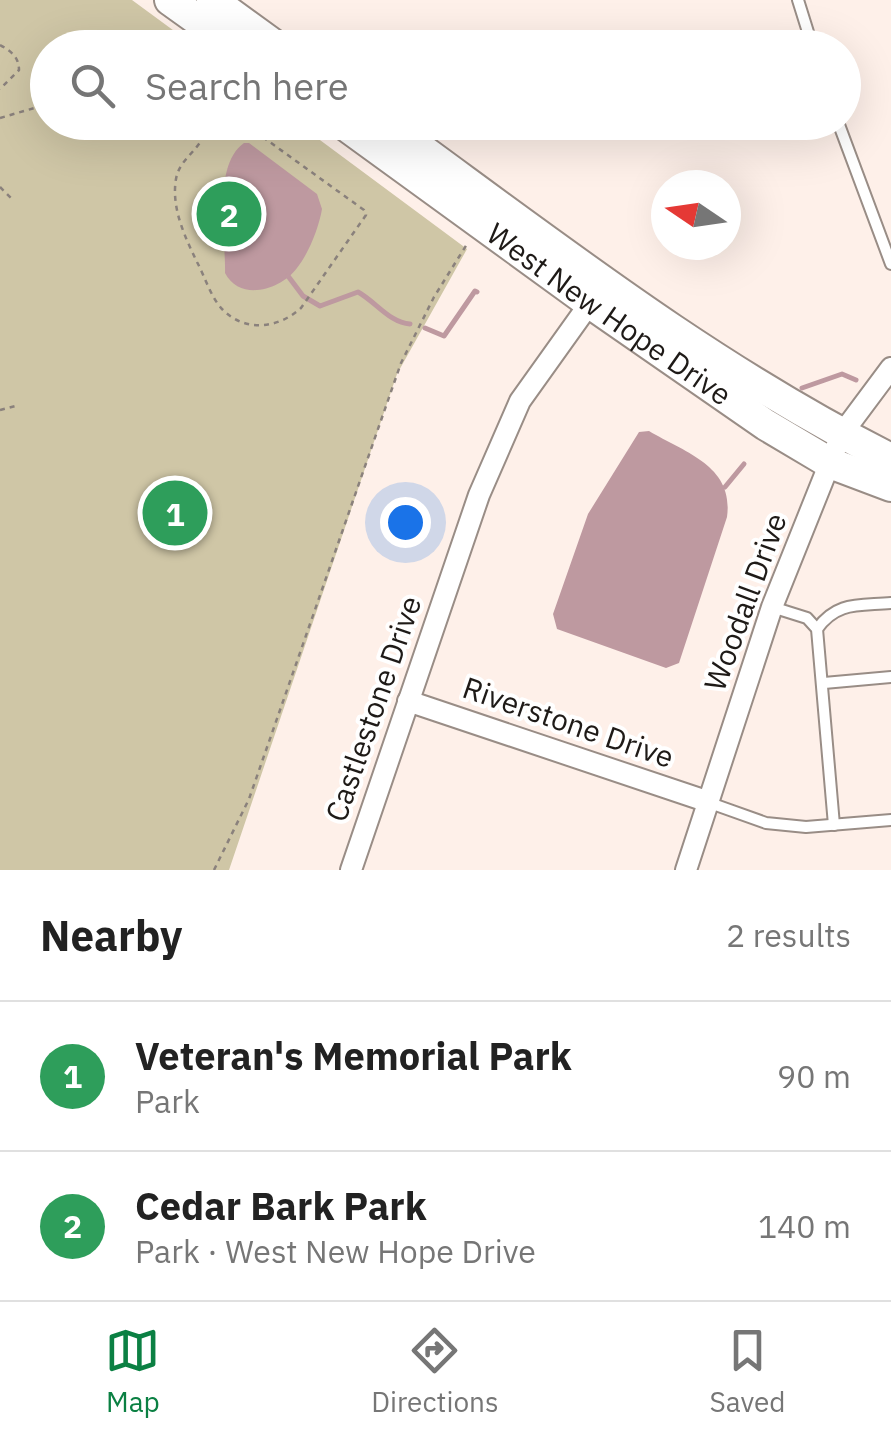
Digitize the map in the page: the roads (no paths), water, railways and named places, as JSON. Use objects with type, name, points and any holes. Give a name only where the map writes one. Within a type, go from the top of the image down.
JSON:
[{"type":"main road","points":[[170,0],[212,30]]},
{"type":"main road","points":[[212,0],[253,30]]},
{"type":"main road","name":"West New Hope Drive","points":[[366,140],[590,303],[766,424],[830,463],[891,486]]},
{"type":"main road","name":"West New Hope Drive","points":[[409,140],[675,332],[766,392],[891,460]]},
{"type":"street","name":"Castlestone Drive","points":[[351,870],[479,496],[520,401],[590,303]]},
{"type":"street","name":"Woodall Drive","points":[[686,870],[772,607],[841,434],[891,368]]},
{"type":"street","name":"Riverstone Drive","points":[[408,700],[709,802]]},
{"type":"lane","points":[[798,0],[807,30]]},
{"type":"lane","points":[[845,140],[891,264]]},
{"type":"lane","points":[[817,629],[828,614],[841,607],[891,604]]},
{"type":"lane","points":[[772,607],[807,618],[817,629],[834,825]]},
{"type":"lane","points":[[824,683],[891,677]]},
{"type":"lane","points":[[709,802],[766,823],[806,827],[891,820]]},
{"type":"waterway","points":[[288,276],[303,296],[320,306],[358,292],[390,316],[410,324]]},
{"type":"waterway","points":[[425,328],[444,336],[477,292]]},
{"type":"waterway","points":[[802,388],[842,374],[856,380]]},
{"type":"waterway","points":[[725,487],[744,464]]},
{"type":"place","name":"Cedar Bark Park","points":[[229,214]]},
{"type":"place","name":"Veteran's Memorial Park","points":[[175,513]]}]
